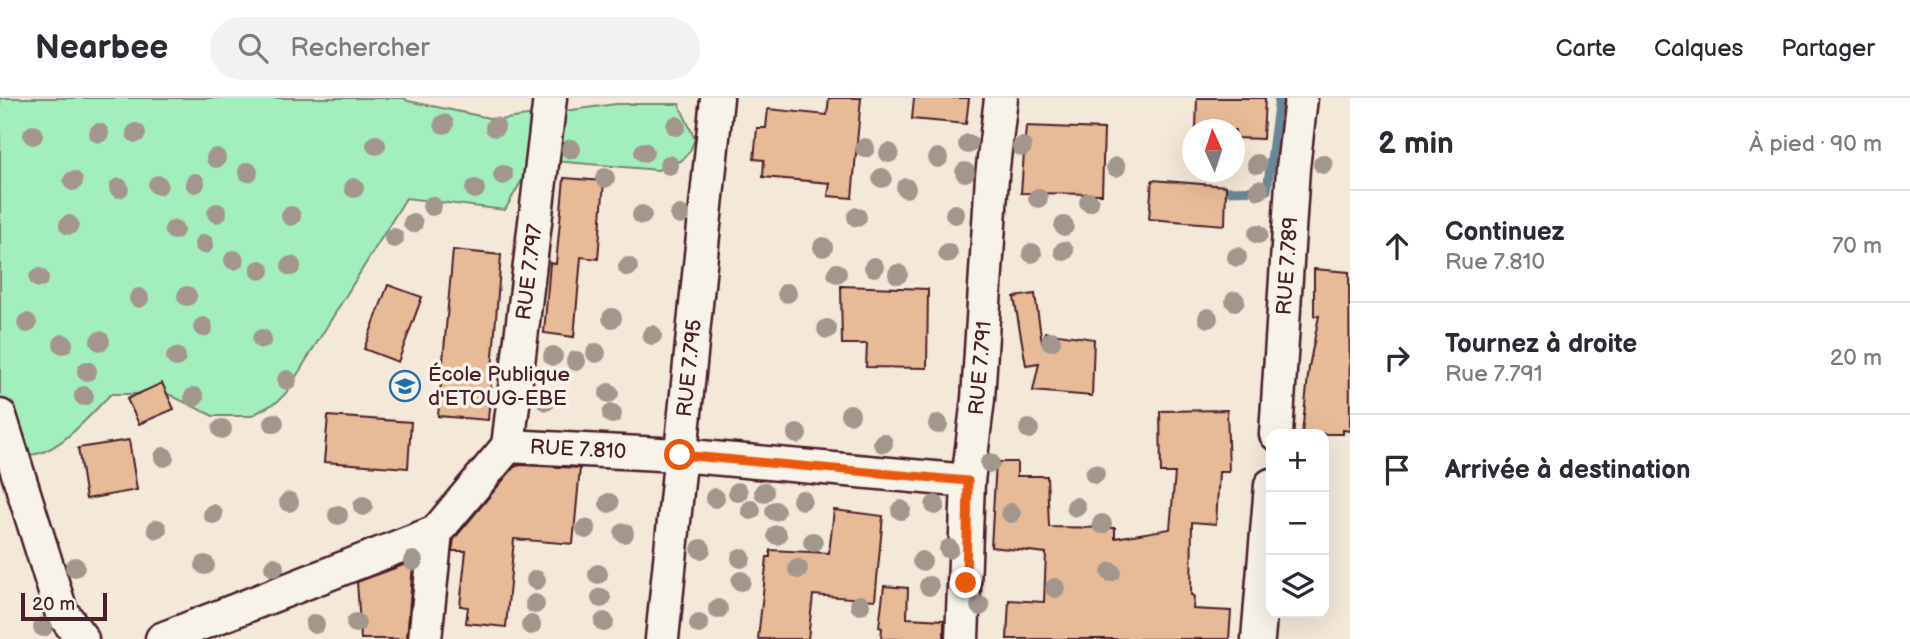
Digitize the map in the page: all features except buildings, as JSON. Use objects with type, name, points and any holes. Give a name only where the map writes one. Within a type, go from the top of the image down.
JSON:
[{"type":"street","name":"RUE 7.797","points":[[508,446],[550,98]]},
{"type":"street","name":"RUE 7.795","points":[[662,639],[717,98]]},
{"type":"street","name":"RUE 7.791","points":[[962,639],[968,481],[978,399],[992,176],[1001,98]]},
{"type":"street","name":"RUE 7.789","points":[[1276,429],[1293,168],[1301,98]]},
{"type":"street","points":[[0,416],[61,611],[82,639]]},
{"type":"street","name":"RUE 7.810","points":[[162,639],[436,532],[508,446],[680,455],[968,481]]},
{"type":"street","points":[[1258,639],[1270,492]]},
{"type":"street","points":[[425,639],[436,532]]},
{"type":"green space","points":[[0,98],[404,98],[499,120],[616,104],[679,104],[695,139],[690,151],[681,161],[658,170],[543,160],[531,164],[505,210],[406,198],[286,393],[277,402],[251,416],[213,416],[168,394],[111,394],[69,436],[43,452],[30,455],[16,452],[0,440]]},
{"type":"waterway","points":[[1226,191],[1267,190],[1279,98]]},
{"type":"place","name":"École Publique d'ETOUG-EBE","points":[[405,386]]},
{"type":"route","points":[[680,455],[968,481],[966,583]]}]
